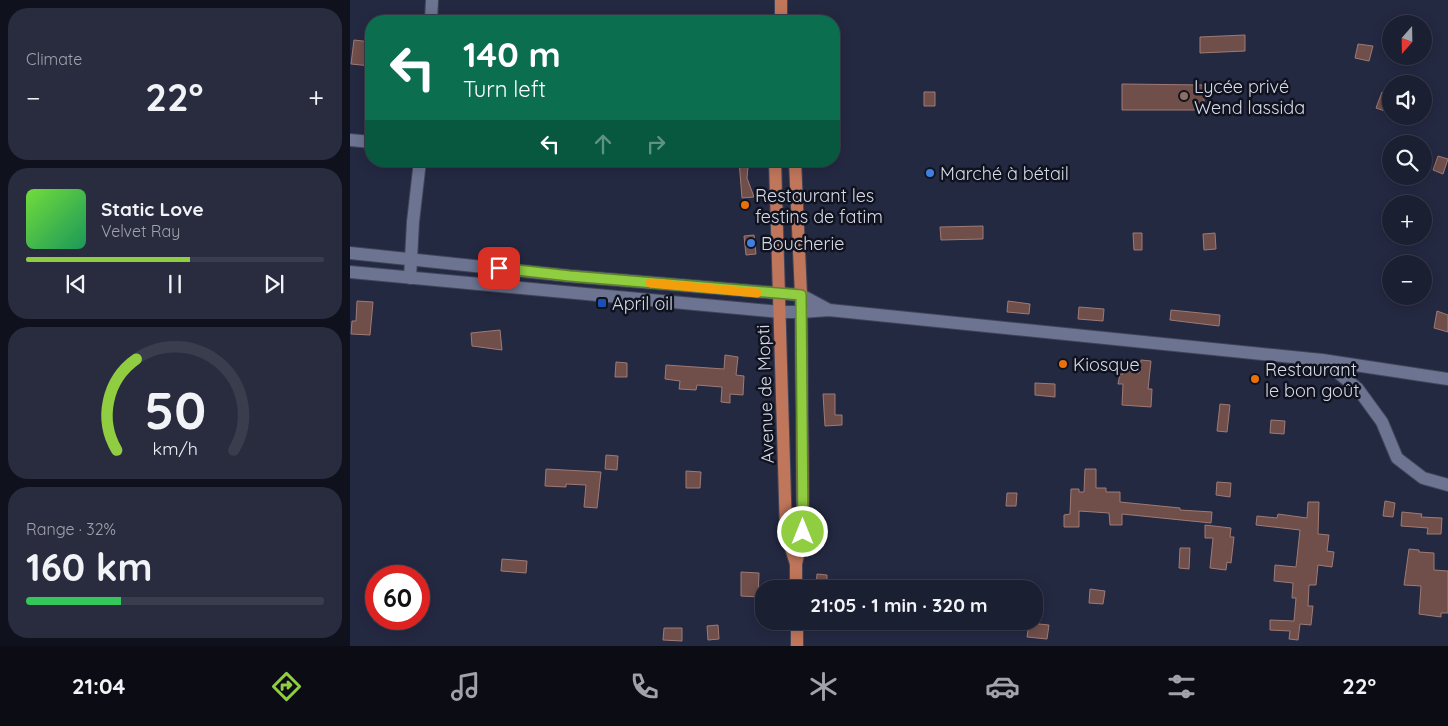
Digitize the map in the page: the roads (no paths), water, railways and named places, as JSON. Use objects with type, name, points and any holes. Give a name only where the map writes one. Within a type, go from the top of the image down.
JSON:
[{"type":"main road","points":[[780,15],[781,0]]},
{"type":"main road","name":"Avenue de Mopti","points":[[776,167],[786,532],[796,564]]},
{"type":"main road","name":"Avenue de Mopti","points":[[794,167],[802,312],[803,532],[796,564],[796,580]]},
{"type":"main road","points":[[797,630],[797,646]]},
{"type":"street","points":[[431,15],[432,0]]},
{"type":"street","points":[[350,140],[365,141]]},
{"type":"street","points":[[410,278],[413,222],[419,167]]},
{"type":"street","points":[[350,253],[570,276],[801,295],[829,310]]},
{"type":"street","points":[[350,272],[780,312],[829,310],[1322,360],[1448,379]]},
{"type":"street","points":[[1322,360],[1358,389],[1382,422],[1397,458],[1424,478],[1448,485]]},
{"type":"place","name":"Lycée privé Wend lassida","points":[[1184,96]]},
{"type":"place","name":"Marché à bétail","points":[[930,173]]},
{"type":"place","name":"Restaurant les festins de fatim","points":[[745,205]]},
{"type":"place","name":"Boucherie","points":[[751,243]]},
{"type":"place","name":"April oil","points":[[602,303]]},
{"type":"place","name":"Kiosque","points":[[1063,364]]},
{"type":"place","name":"Restaurant le bon goût","points":[[1255,379]]}]
